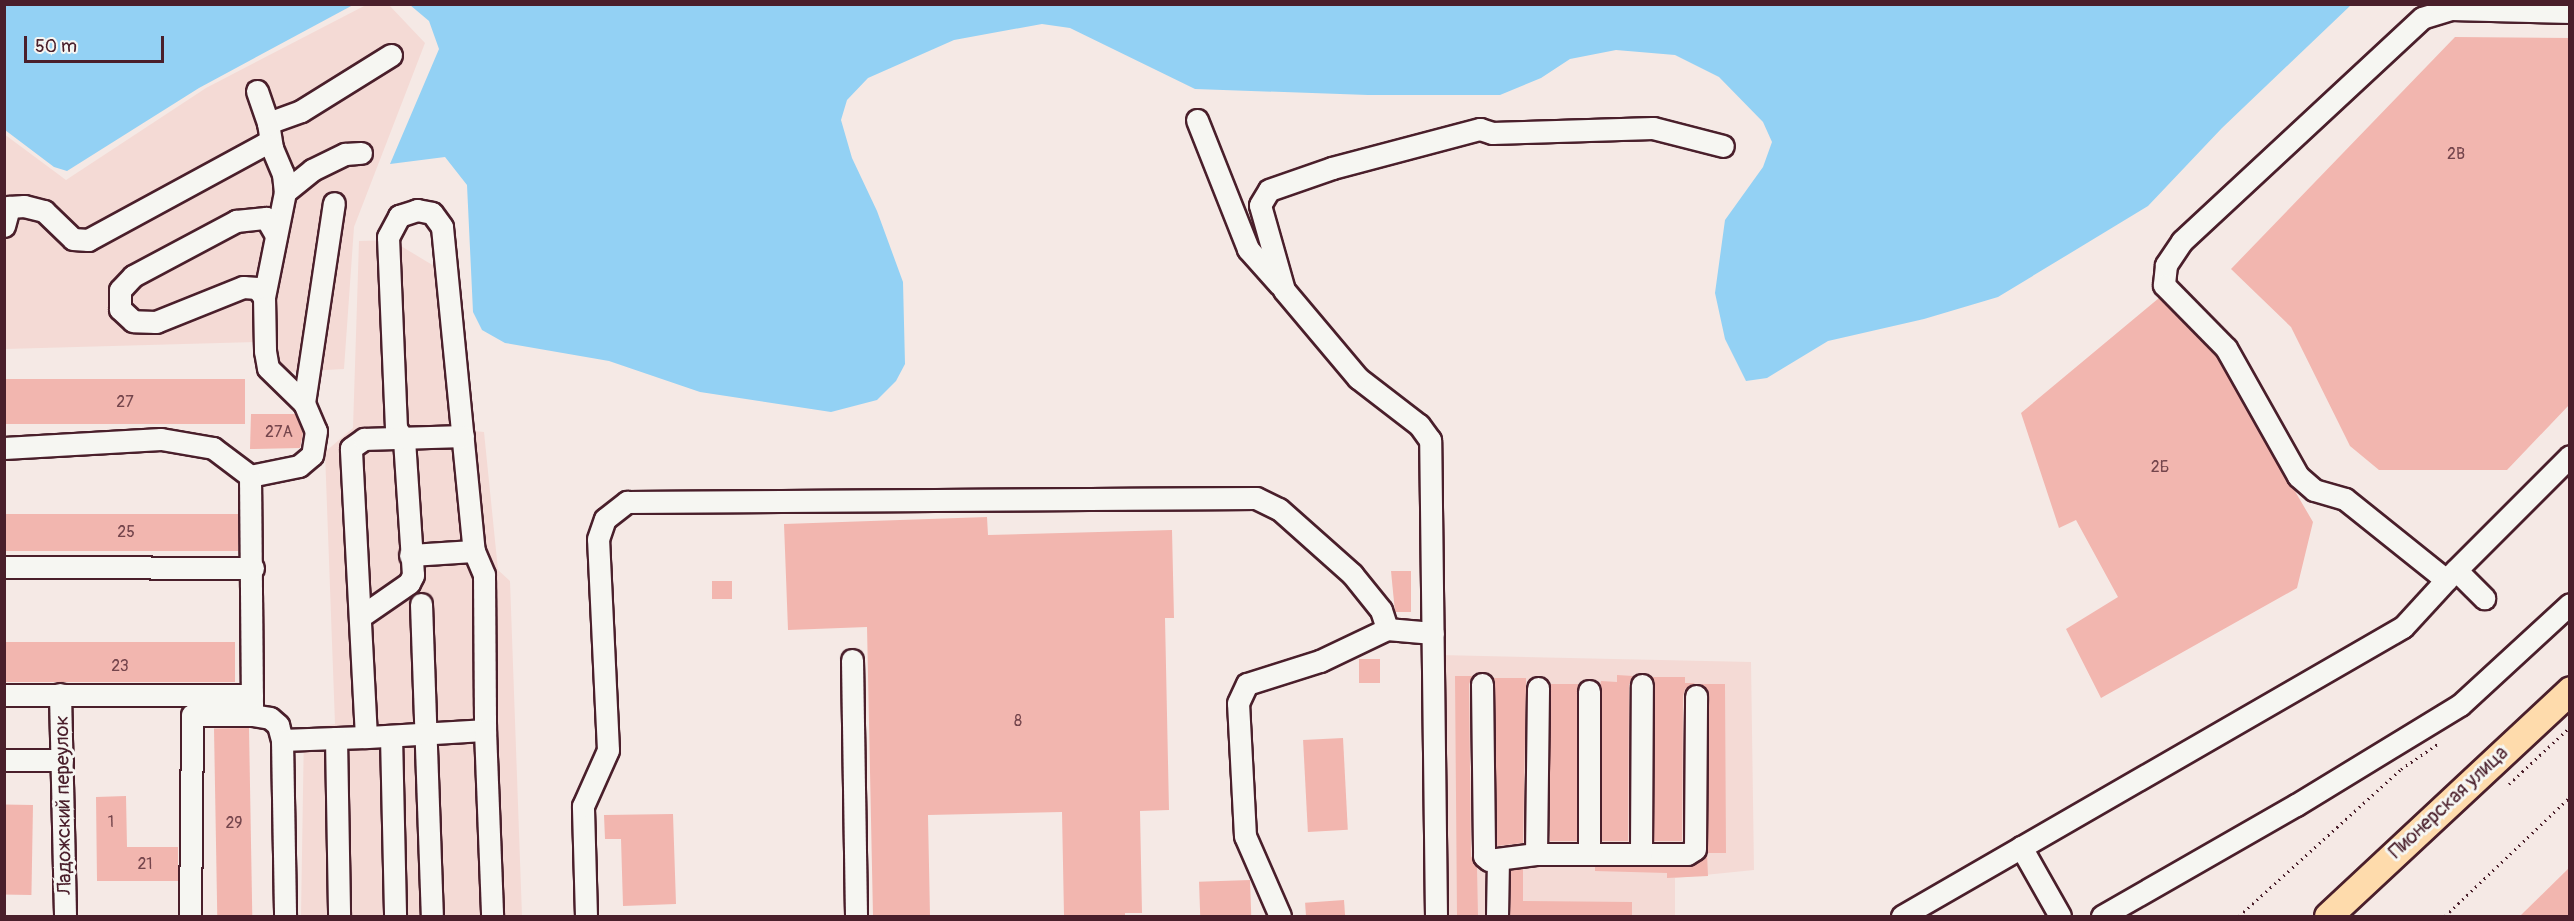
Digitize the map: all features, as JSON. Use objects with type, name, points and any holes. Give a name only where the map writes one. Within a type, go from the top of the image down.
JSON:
[{"type":"main road","name":"Пионерская улица","points":[[2328,916],[2570,690]]},
{"type":"street","points":[[2484,598],[2345,499],[2314,490],[2298,476],[2226,348],[2164,285],[2166,265],[2182,241],[2422,18],[2451,9],[2570,12]]},
{"type":"street","points":[[268,123],[301,111],[391,55]]},
{"type":"street","points":[[4,448],[160,439],[213,448],[250,476],[299,466],[312,455],[316,431],[304,403],[268,368],[264,297],[285,192],[283,174],[272,148],[268,123],[257,91]]},
{"type":"street","points":[[1197,120],[1248,249],[1358,378],[1419,425],[1430,440],[1436,916]]},
{"type":"street","points":[[1284,290],[1260,205],[1269,190],[1332,168],[1480,129],[1492,133],[1653,128],[1723,146]]},
{"type":"street","points":[[4,226],[9,207],[24,206],[44,211],[73,239],[88,240],[266,144],[272,148]]},
{"type":"street","points":[[285,192],[312,170],[345,154],[361,153]]},
{"type":"street","points":[[304,403],[334,203]]},
{"type":"street","points":[[360,617],[409,583],[413,574],[404,440],[396,428],[388,237],[399,216],[417,210],[432,213],[442,227],[474,551],[484,575],[485,730],[492,916]]},
{"type":"street","points":[[264,297],[257,288],[243,287],[156,322],[133,321],[120,309],[120,290],[133,276],[236,221],[266,218],[276,235]]},
{"type":"street","points":[[366,736],[351,448],[364,439],[404,440],[463,436]]},
{"type":"street","points":[[1902,916],[2403,627],[2451,575],[2570,456]]},
{"type":"street","points":[[250,476],[253,568],[252,705]]},
{"type":"street","points":[[586,916],[583,806],[608,750],[598,539],[605,519],[627,502],[1256,498],[1279,509],[1352,574],[1382,610],[1387,629]]},
{"type":"street","points":[[410,555],[474,551]]},
{"type":"street","points":[[4,567],[253,568]]},
{"type":"street","points":[[421,603],[428,735],[432,916]]},
{"type":"street","points":[[2102,916],[2296,805],[2460,705],[2570,604]]},
{"type":"street","points":[[1280,916],[1245,836],[1238,703],[1247,684],[1320,661],[1387,629],[1433,633]]},
{"type":"street","points":[[852,660],[856,916]]},
{"type":"street","points":[[1482,684],[1484,856],[1498,859],[1536,854],[1687,854],[1695,849],[1696,696]]},
{"type":"street","points":[[1641,853],[1642,685]]},
{"type":"street","points":[[1536,854],[1538,688]]},
{"type":"street","points":[[1588,854],[1589,691]]},
{"type":"street","points":[[4,695],[60,694],[252,705],[270,718],[278,725],[282,740],[285,916]]},
{"type":"street","name":"Ладожский переулок","points":[[60,694],[65,916]]},
{"type":"street","points":[[190,916],[192,715],[252,705]]},
{"type":"street","points":[[282,740],[428,735],[485,730]]},
{"type":"street","points":[[391,736],[395,916]]},
{"type":"street","points":[[336,738],[339,916]]},
{"type":"street","points":[[6,764],[62,760]]},
{"type":"street","points":[[2021,847],[2060,916]]},
{"type":"street","points":[[1497,916],[1498,859]]},
{"type":"path","points":[[2509,784],[2570,727]]},
{"type":"path","points":[[2239,916],[2402,769],[2446,738]]},
{"type":"path","points":[[2445,916],[2570,797]]},
{"type":"shaded area","points":[[366,5],[389,5],[425,43],[354,227],[344,369],[272,373],[259,342],[5,349],[4,134],[66,180],[206,88]]},
{"type":"shaded area","points":[[391,240],[449,275],[463,430],[484,432],[498,570],[510,581],[522,916],[301,916],[304,729],[335,724],[325,452],[353,428],[359,241]]},
{"type":"shaded area","points":[[1440,655],[1751,662],[1754,870],[1675,878],[1675,916],[1437,916]]},
{"type":"water","points":[[4,5],[353,5],[199,88],[67,171],[54,167],[5,130]]},
{"type":"water","points":[[410,5],[2351,5],[2222,128],[2148,206],[1998,297],[1924,319],[1828,341],[1767,378],[1746,381],[1725,339],[1715,293],[1725,220],[1763,167],[1772,142],[1763,122],[1719,77],[1675,55],[1616,50],[1570,59],[1541,78],[1500,95],[1368,95],[1195,89],[1070,28],[1042,24],[954,40],[868,78],[847,100],[841,120],[852,158],[877,211],[903,282],[905,364],[896,381],[877,400],[831,412],[700,392],[609,361],[505,343],[482,330],[473,312],[467,185],[445,157],[390,164],[439,49],[429,21]]},
{"type":"building","points":[[2455,37],[2570,38],[2570,404],[2507,470],[2379,470],[2350,446],[2291,327],[2231,269]]},
{"type":"building","points":[[2159,298],[2216,356],[2313,522],[2297,588],[2101,698],[2066,629],[2118,597],[2076,520],[2059,528],[2021,413]]},
{"type":"building","points":[[4,379],[245,379],[245,424],[4,424]]},
{"type":"building","points":[[251,414],[295,414],[303,433],[300,448],[250,449]]},
{"type":"building","points":[[4,514],[238,514],[238,551],[4,551]]},
{"type":"building","points":[[987,517],[988,535],[1172,530],[1174,618],[1165,618],[1169,810],[1140,811],[1142,913],[1125,913],[1125,916],[1064,916],[1062,812],[928,815],[930,916],[873,916],[867,627],[788,630],[784,524]]},
{"type":"building","points":[[1391,571],[1411,571],[1411,612],[1395,612]]},
{"type":"building","points":[[712,581],[732,581],[732,599],[712,599]]},
{"type":"building","points":[[4,642],[235,642],[235,682],[4,682]]},
{"type":"building","points":[[1359,659],[1380,659],[1380,683],[1359,683]]},
{"type":"building","points":[[1617,675],[1633,676],[1629,685],[1628,841],[1602,841],[1600,685],[1601,681],[1617,682]]},
{"type":"building","points":[[1455,676],[1473,676],[1469,684],[1471,856],[1477,867],[1478,916],[1457,916]]},
{"type":"building","points":[[1651,677],[1685,677],[1685,683],[1695,683],[1685,689],[1683,696],[1682,841],[1654,841],[1655,685]]},
{"type":"building","points":[[1493,678],[1526,678],[1523,843],[1497,846]]},
{"type":"building","points":[[1550,684],[1578,684],[1578,841],[1550,841]]},
{"type":"building","points":[[1697,684],[1725,684],[1726,853],[1707,853],[1708,876],[1667,878],[1667,873],[1595,871],[1595,867],[1688,867],[1706,855],[1709,696],[1707,689]]},
{"type":"building","points":[[249,728],[252,916],[217,916],[214,729]]},
{"type":"building","points":[[1343,738],[1348,830],[1308,832],[1303,740]]},
{"type":"building","points":[[126,796],[127,847],[178,847],[178,881],[97,881],[96,797]]},
{"type":"building","points":[[4,804],[33,805],[31,895],[4,895]]},
{"type":"building","points":[[673,814],[676,904],[623,906],[621,839],[605,839],[604,815]]},
{"type":"building","points":[[2570,867],[2570,916],[2520,916]]},
{"type":"building","points":[[1523,869],[1523,901],[1632,902],[1632,916],[1510,916],[1511,870]]},
{"type":"building","points":[[1250,880],[1251,916],[1200,916],[1199,882]]},
{"type":"building","points":[[1344,900],[1345,916],[1306,916],[1305,903]]}]
